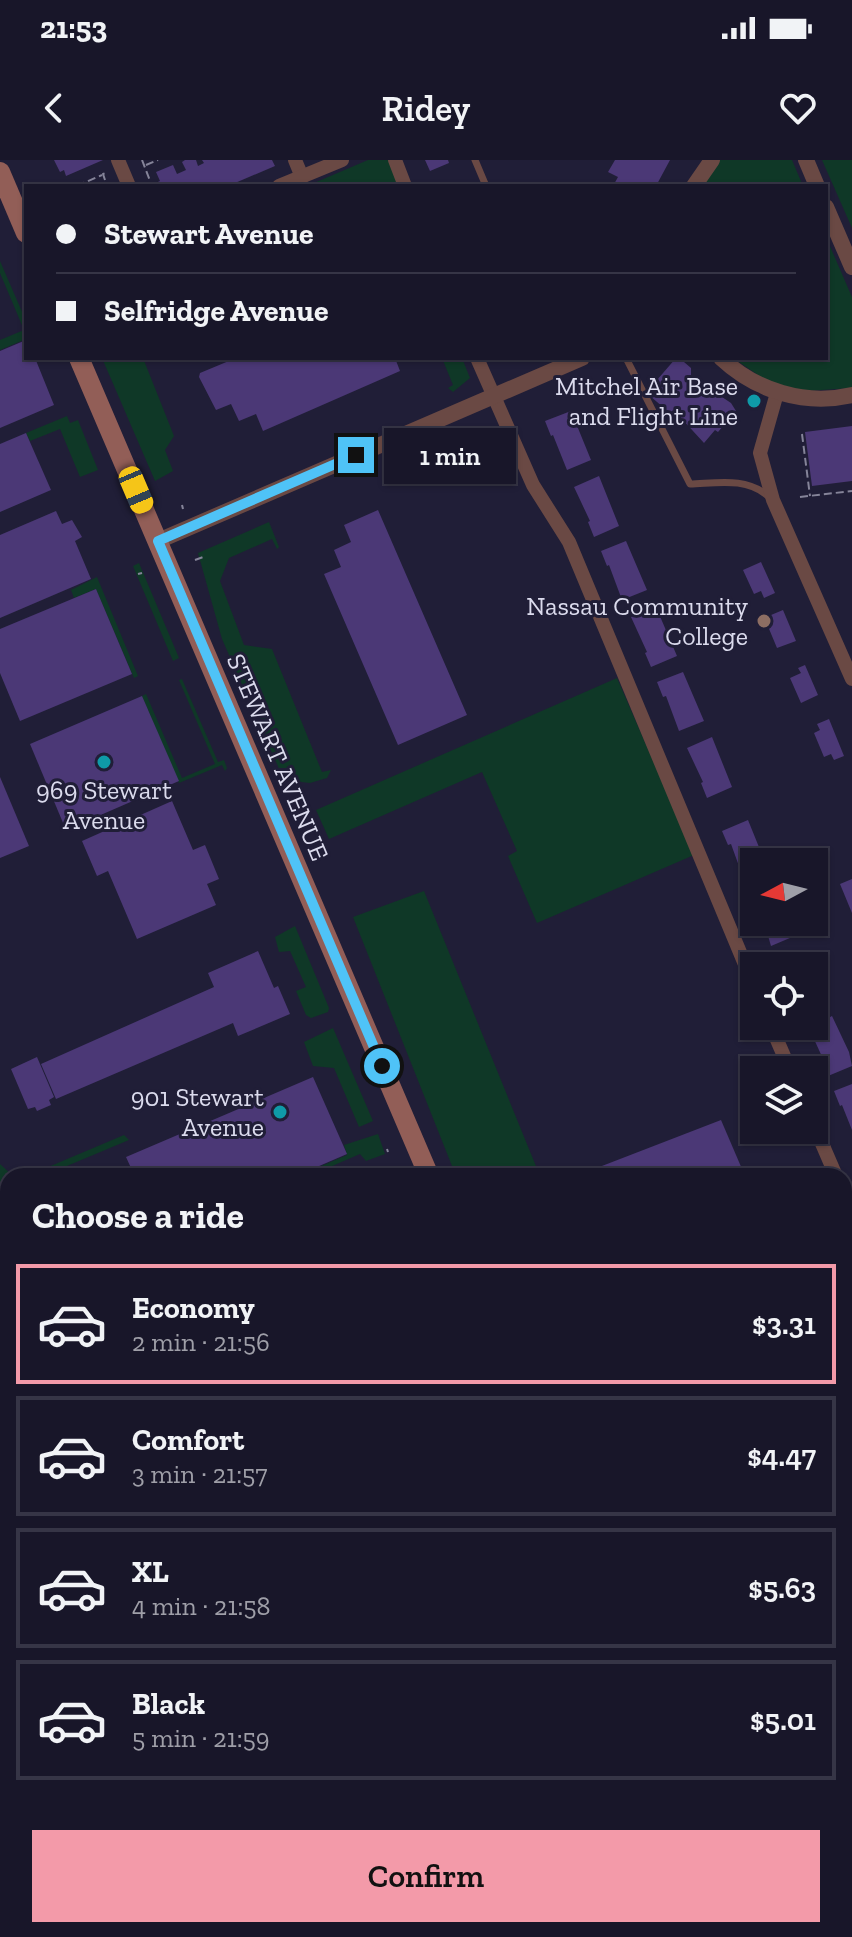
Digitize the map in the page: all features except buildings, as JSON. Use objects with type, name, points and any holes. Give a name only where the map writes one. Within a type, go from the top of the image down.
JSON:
[{"type":"main road","points":[[0,172],[24,228]]},
{"type":"main road","name":"STEWART AVENUE","points":[[80,360],[426,1168]]},
{"type":"street","points":[[118,160],[128,184]]},
{"type":"street","points":[[295,160],[302,177]]},
{"type":"street","points":[[284,184],[342,160]]},
{"type":"street","points":[[395,160],[404,184]]},
{"type":"street","points":[[695,184],[712,160]]},
{"type":"street","points":[[806,160],[816,184]]},
{"type":"street","points":[[828,212],[852,267]]},
{"type":"street","points":[[478,360],[533,485],[569,542],[740,952]]},
{"type":"street","points":[[158,541],[577,360]]},
{"type":"street","points":[[724,360],[748,379],[777,393],[815,399],[852,395]]},
{"type":"street","points":[[777,393],[760,453],[773,500],[852,679]]},
{"type":"street","points":[[822,1144],[833,1168]]},
{"type":"lane","points":[[475,160],[485,184]]},
{"type":"lane","points":[[627,360],[690,484],[745,483],[773,500]]},
{"type":"path","points":[[142,160],[151,184]]},
{"type":"path","points":[[145,166],[158,160]]},
{"type":"path","points":[[81,184],[103,174]]},
{"type":"path","points":[[802,434],[810,496]]},
{"type":"path","points":[[800,497],[852,491]]},
{"type":"path","points":[[195,560],[203,557]]},
{"type":"green space","points":[[368,160],[390,160],[400,184],[312,184]]},
{"type":"green space","points":[[720,160],[792,160],[802,184],[702,184]]},
{"type":"green space","points":[[822,160],[852,160],[852,228]]},
{"type":"green space","points":[[828,242],[852,297],[852,388],[806,391],[770,383],[736,360],[828,360]]},
{"type":"green space","points":[[0,261],[24,316],[24,330],[0,273]]},
{"type":"green space","points":[[24,330],[24,340],[0,350],[0,340]]},
{"type":"green space","points":[[103,360],[144,360],[174,436],[165,450],[173,471],[155,481]]},
{"type":"green space","points":[[443,360],[463,360],[470,378],[453,392],[448,388],[453,385]]},
{"type":"green space","points":[[67,416],[70,423],[78,420],[98,470],[80,477],[60,429],[30,441],[26,433]]},
{"type":"green space","points":[[269,522],[279,547],[277,549],[272,539],[229,558],[220,581],[244,645],[272,649],[322,772],[331,770],[327,778],[310,783],[284,780],[222,639],[198,553]]},
{"type":"green space","points":[[139,563],[179,658],[173,661],[133,566]]},
{"type":"green space","points":[[97,577],[138,676],[134,678],[96,589],[74,598],[71,590]]},
{"type":"green space","points":[[617,678],[694,855],[537,923],[508,856],[517,851],[482,772],[329,839],[316,810]]},
{"type":"green space","points":[[182,679],[218,762],[224,760],[227,768],[225,771],[222,765],[179,783],[142,696],[146,694],[182,778],[215,764],[179,680]]},
{"type":"green space","points":[[424,891],[537,1168],[453,1168],[353,917]]},
{"type":"green space","points":[[295,926],[329,1008],[328,1012],[311,1018],[306,1015],[296,991],[306,987],[290,951],[279,952],[275,937]]},
{"type":"green space","points":[[333,1028],[373,1121],[359,1127],[334,1068],[313,1066],[304,1042]]},
{"type":"green space","points":[[378,1134],[385,1154],[366,1161],[360,1154],[328,1168],[317,1168],[347,1155],[344,1145]]},
{"type":"green space","points":[[124,1135],[129,1140],[62,1168],[46,1168]]},
{"type":"place","name":"Mitchel Air Base and Flight Line","points":[[754,401]]},
{"type":"place","name":"Nassau Community College","points":[[764,621]]},
{"type":"place","name":"969 Stewart Avenue","points":[[104,762]]},
{"type":"place","name":"901 Stewart Avenue","points":[[280,1112]]},
{"type":"route","points":[[356,455],[158,541],[382,1066]]}]
